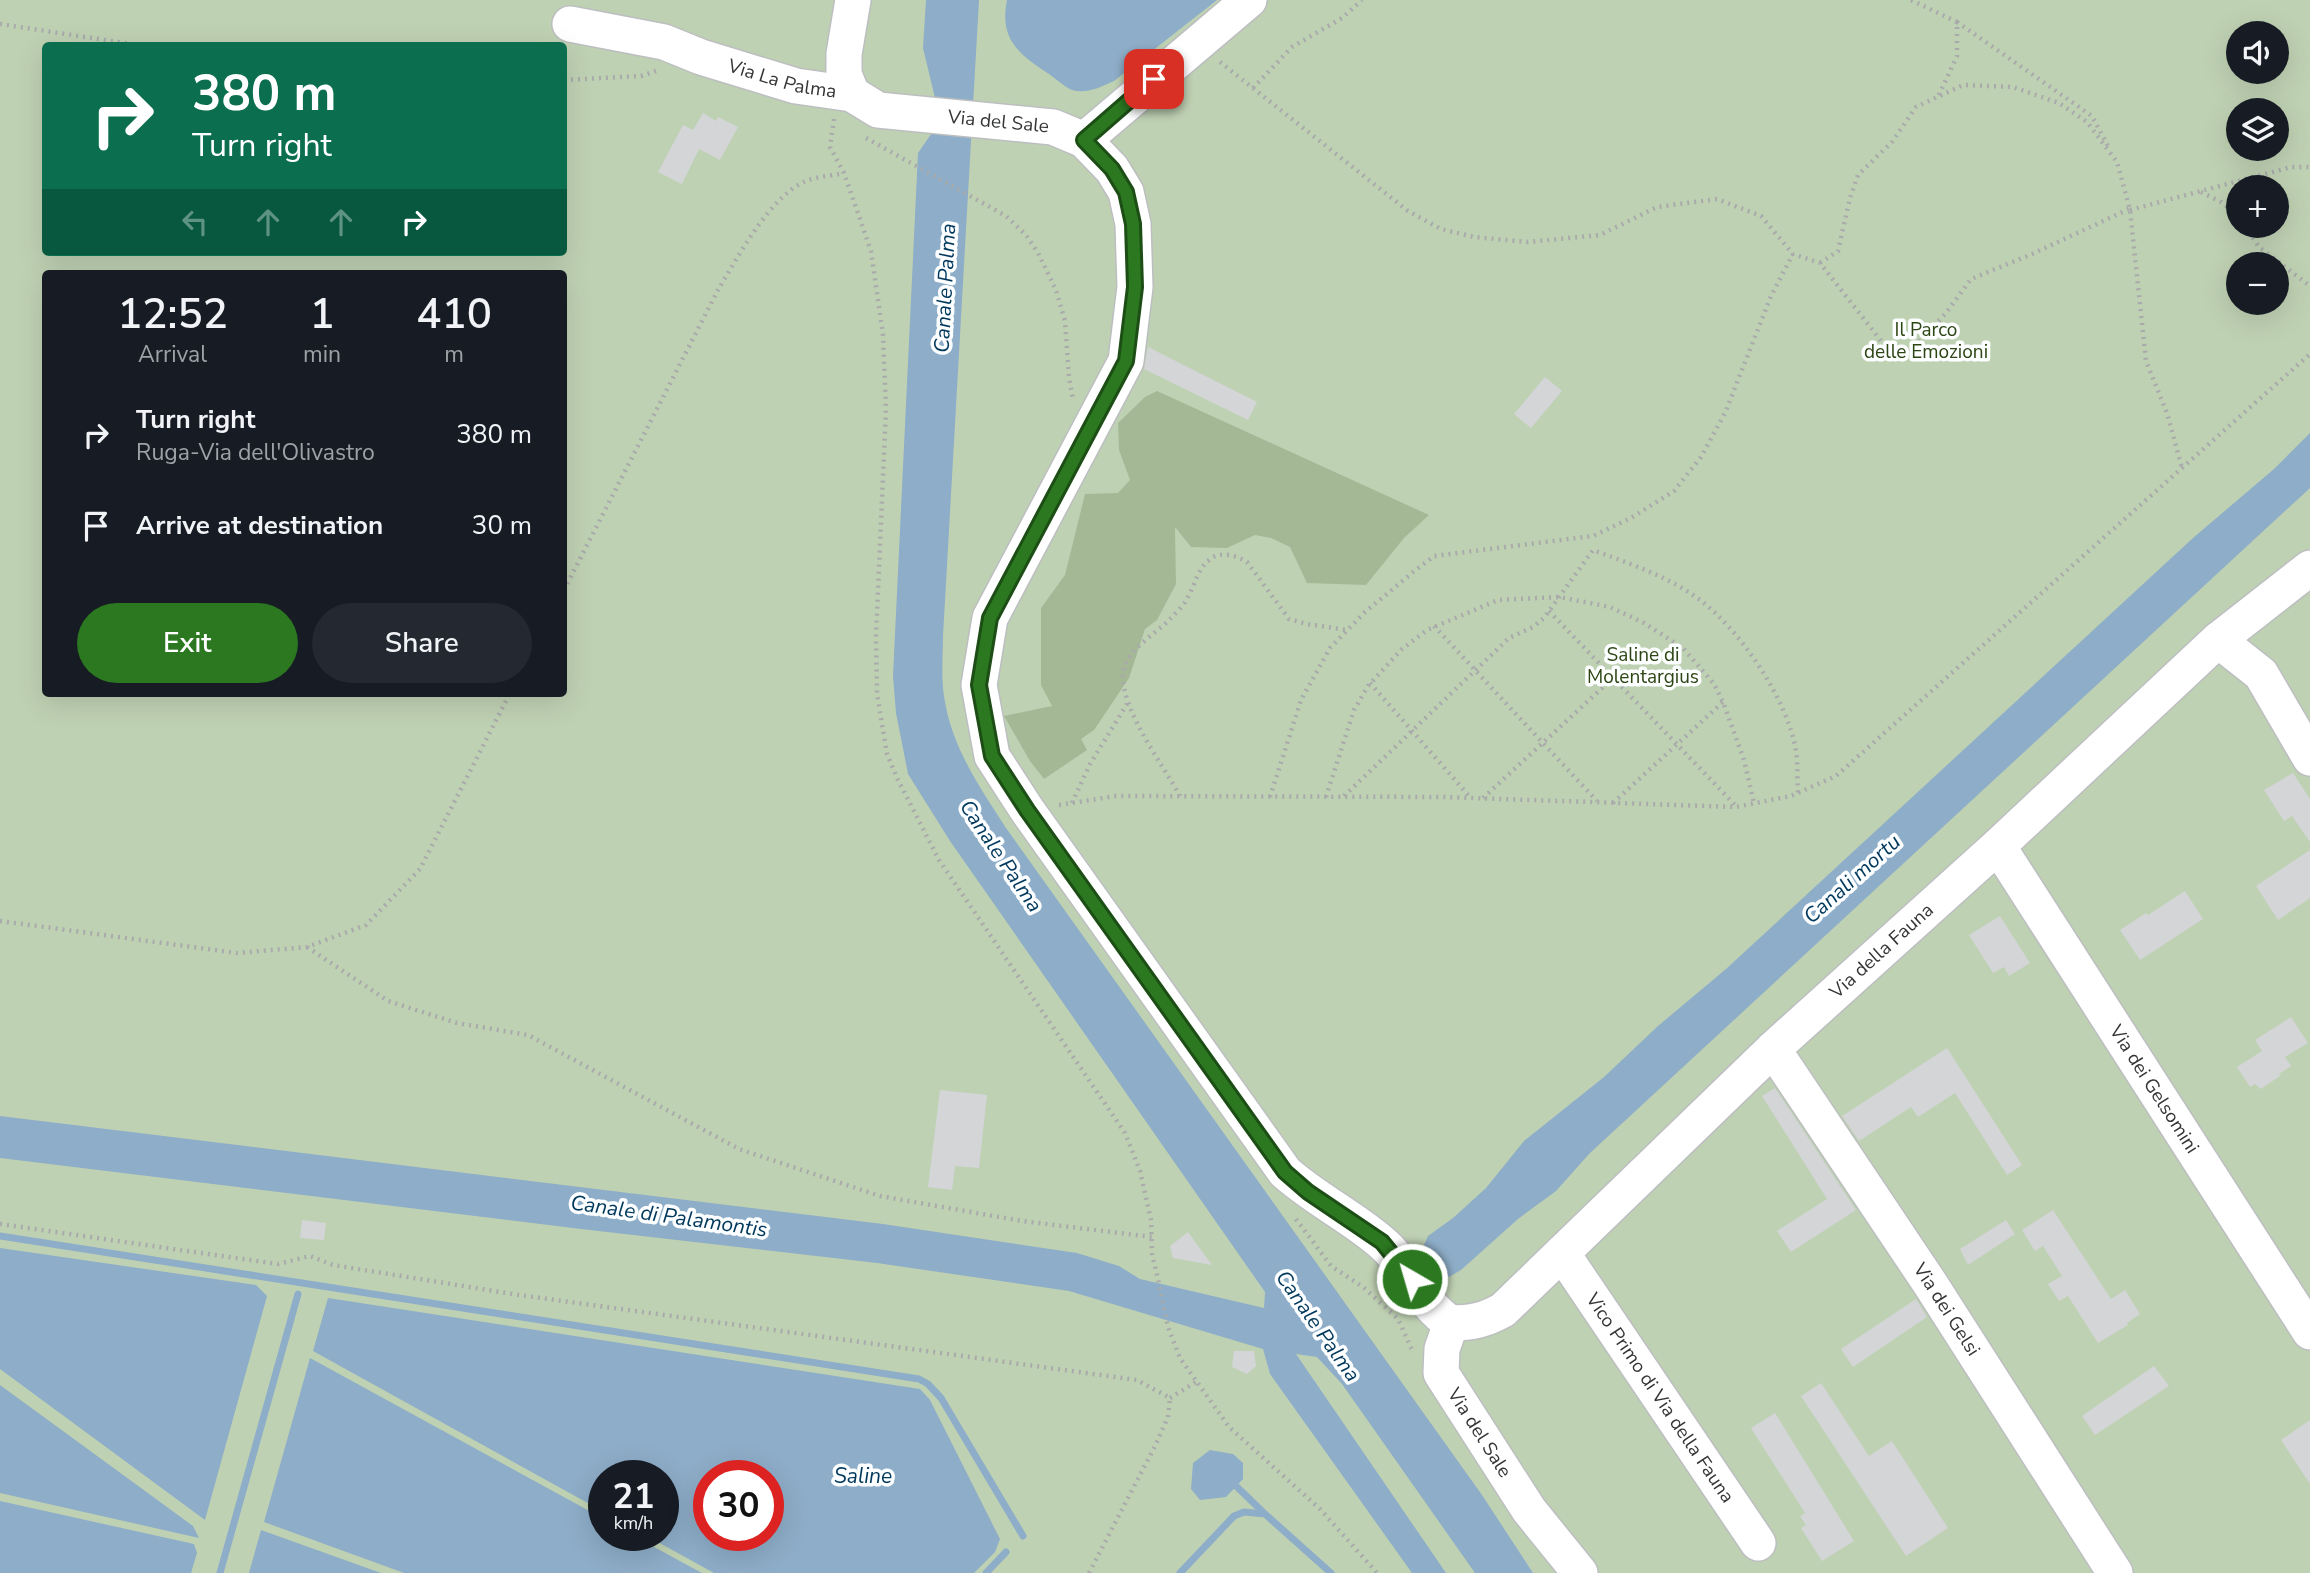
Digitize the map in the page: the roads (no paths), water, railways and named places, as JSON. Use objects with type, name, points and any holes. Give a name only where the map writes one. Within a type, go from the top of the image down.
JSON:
[{"type":"street","name":"Via La Palma","points":[[570,24],[664,42],[701,57],[796,86],[852,94],[844,74],[844,54],[853,0]]},
{"type":"street","points":[[1084,140],[1195,43],[1249,0]]},
{"type":"street","name":"Via del Sale","points":[[852,94],[878,110],[1053,127],[1084,140],[1112,169],[1126,192],[1133,224],[1135,287],[1126,361],[990,618],[979,685],[992,756],[1027,810],[1285,1172],[1308,1192],[1382,1242],[1401,1262],[1436,1313],[1451,1323],[1442,1349],[1441,1373],[1529,1510],[1580,1573]]},
{"type":"street","name":"Via della Fauna","points":[[1451,1323],[1486,1320],[1503,1310],[1773,1049],[1997,846],[2218,640],[2310,568]]},
{"type":"street","points":[[2218,640],[2261,674],[2310,758]]},
{"type":"street","name":"Via dei Gelsomini","points":[[1997,846],[2310,1332]]},
{"type":"street","name":"Via dei Gelsi","points":[[1773,1049],[1931,1285],[2115,1573]]},
{"type":"street","name":"Vico Primo di Via della Fauna","points":[[1562,1253],[1758,1542]]},
{"type":"water","points":[[926,0],[979,0],[943,636],[943,688],[953,732],[968,765],[1006,828],[1482,1495],[1533,1573],[1475,1573],[1342,1384],[1317,1357],[1296,1354],[1446,1573],[1412,1573],[1270,1374],[1263,1349],[1069,1291],[877,1263],[0,1158],[0,1116],[883,1224],[1077,1253],[1119,1266],[1140,1279],[1264,1308],[1265,1292],[950,841],[908,774],[896,713],[893,676],[918,153],[938,124],[923,48]]},
{"type":"water","points":[[1007,0],[1217,0],[1114,81],[1083,91],[1066,87],[1020,52],[1006,26]]},
{"type":"water","name":"Canali mortu","points":[[2310,433],[2310,488],[1590,1153],[1556,1191],[1518,1219],[1461,1270],[1402,1305],[1388,1290],[1415,1264],[1428,1236],[1486,1188],[1524,1141],[1604,1077],[1658,1026],[1726,969],[2193,538],[2274,469]]},
{"type":"water","points":[[0,1248],[256,1285],[267,1296],[205,1520],[0,1369]]},
{"type":"water","name":"Saline","points":[[328,1298],[920,1389],[930,1400],[1000,1539],[995,1552],[974,1573],[714,1573],[674,1551],[679,1551],[679,1460],[588,1460],[588,1503],[313,1351]]},
{"type":"water","points":[[310,1358],[588,1510],[588,1551],[661,1551],[702,1573],[404,1573],[264,1522]]},
{"type":"water","points":[[0,1385],[193,1526],[199,1538],[0,1493]]},
{"type":"water","points":[[1210,1450],[1233,1454],[1243,1463],[1243,1479],[1226,1497],[1200,1500],[1191,1489],[1193,1463]]},
{"type":"water","points":[[0,1501],[194,1544],[197,1553],[191,1573],[0,1573]]},
{"type":"water","points":[[261,1530],[381,1573],[249,1573]]},
{"type":"waterway","points":[[0,1236],[919,1379],[941,1398],[1023,1536]]},
{"type":"waterway","points":[[220,1573],[298,1294]]},
{"type":"waterway","points":[[1236,1486],[1264,1513]]},
{"type":"waterway","points":[[1180,1573],[1234,1516],[1244,1512],[1265,1514],[1331,1573]]},
{"type":"waterway","points":[[986,1573],[1006,1552]]},
{"type":"water label","name":"Canale Palma","points":[[945,288]]},
{"type":"water label","name":"Canale Palma","points":[[1001,856]]},
{"type":"water label","name":"Canale di Palamontis","points":[[669,1216]]},
{"type":"water label","name":"Canale Palma","points":[[1318,1326]]},
{"type":"park label","name":"Il Parco delle Emozioni","points":[[1926,341]]},
{"type":"park label","name":"Saline di Molentargius","points":[[1643,666]]}]
